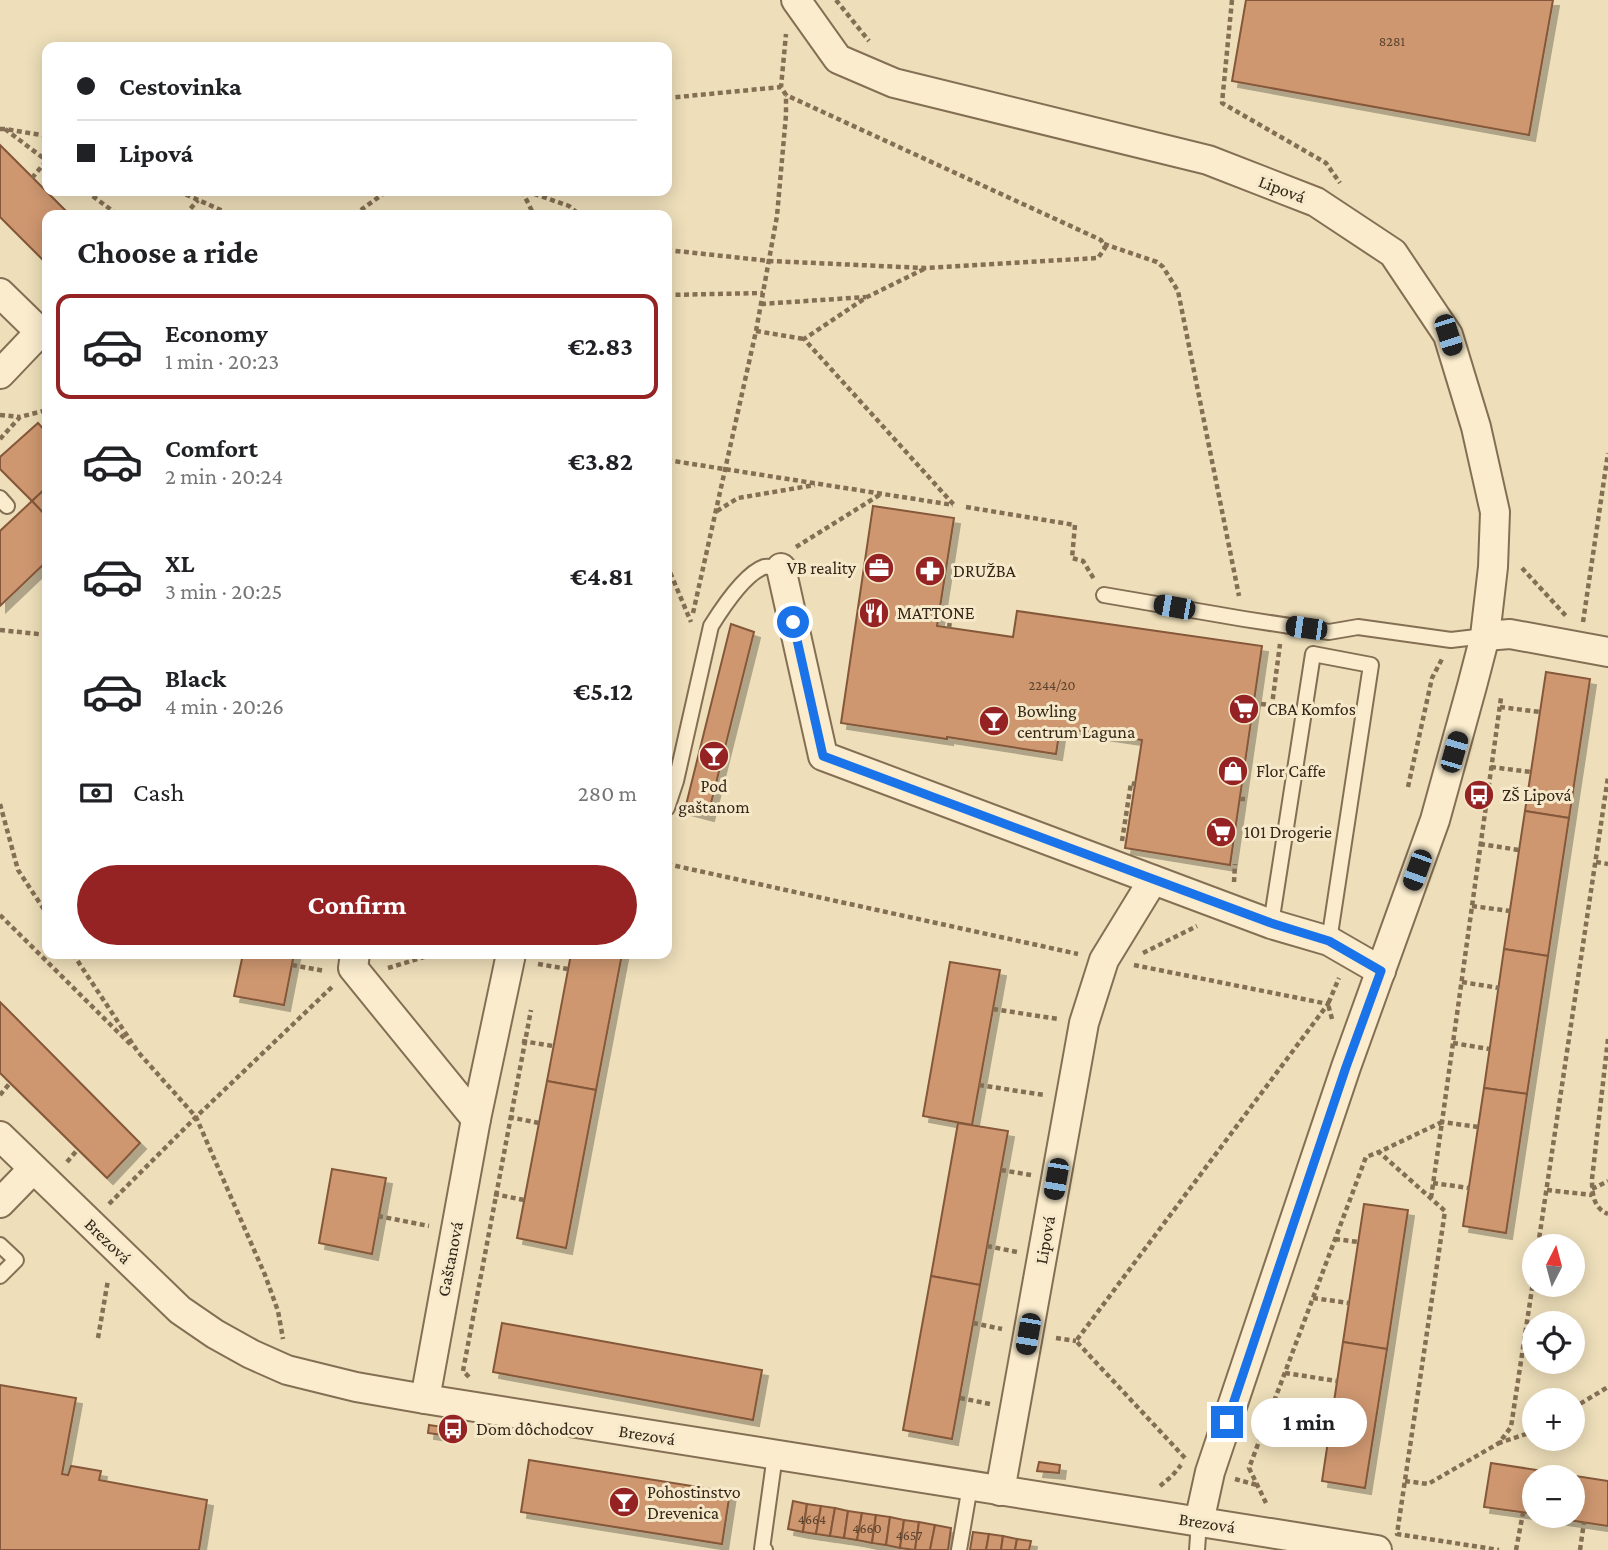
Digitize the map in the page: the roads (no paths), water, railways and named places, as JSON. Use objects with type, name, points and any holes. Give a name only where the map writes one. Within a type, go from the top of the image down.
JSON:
[{"type":"street","name":"Lipová","points":[[799,5],[838,59],[894,83],[1208,160],[1316,202],[1393,253],[1448,335],[1476,427],[1495,512],[1493,567],[1485,636],[1438,808],[1346,1067],[1210,1472],[1199,1522]]},
{"type":"street","points":[[0,293],[42,334]]},
{"type":"street","points":[[0,374],[42,338]]},
{"type":"street","points":[[773,567],[823,756],[1231,909],[1329,941],[1381,971]]},
{"type":"street","points":[[1485,636],[1510,634],[1580,639],[1608,652]]},
{"type":"street","name":"Lipová","points":[[1000,1491],[1084,1023],[1104,960],[1153,880]]},
{"type":"street","name":"Gaštanová","points":[[425,1399],[477,1115],[510,959]]},
{"type":"street","points":[[358,965],[477,1115]]},
{"type":"street","name":"Brezová","points":[[0,1136],[180,1310],[215,1334],[286,1370],[356,1387],[425,1399],[1363,1549]]},
{"type":"street","points":[[0,1203],[33,1169]]},
{"type":"lane","points":[[672,793],[711,626],[724,605],[748,577],[773,567]]},
{"type":"lane","points":[[1104,594],[1329,632],[1358,627],[1451,640],[1485,636]]},
{"type":"lane","points":[[1271,923],[1314,654],[1371,665],[1329,941]]},
{"type":"lane","points":[[0,1245],[16,1260],[0,1276]]},
{"type":"lane","points":[[765,1550],[762,1549],[775,1455]]},
{"type":"lane","points":[[958,1550],[970,1486]]},
{"type":"lane","points":[[1196,1550],[1199,1522]]},
{"type":"place","name":"VB reality","points":[[879,568]]},
{"type":"place","name":"DRUŽBA","points":[[930,571]]},
{"type":"place","name":"MATTONE","points":[[874,613]]},
{"type":"place","name":"CBA Komfos","points":[[1244,709]]},
{"type":"place","name":"Bowling centrum Laguna","points":[[994,721]]},
{"type":"place","name":"Pod gaštanom","points":[[714,756]]},
{"type":"place","name":"Flor Caffe","points":[[1233,771]]},
{"type":"place","name":"ZŠ Lipová","points":[[1479,795]]},
{"type":"place","name":"101 Drogerie","points":[[1221,832]]},
{"type":"place","name":"Dom dôchodcov","points":[[453,1429]]},
{"type":"place","name":"Pohostinstvo Drevenica","points":[[624,1502]]}]
